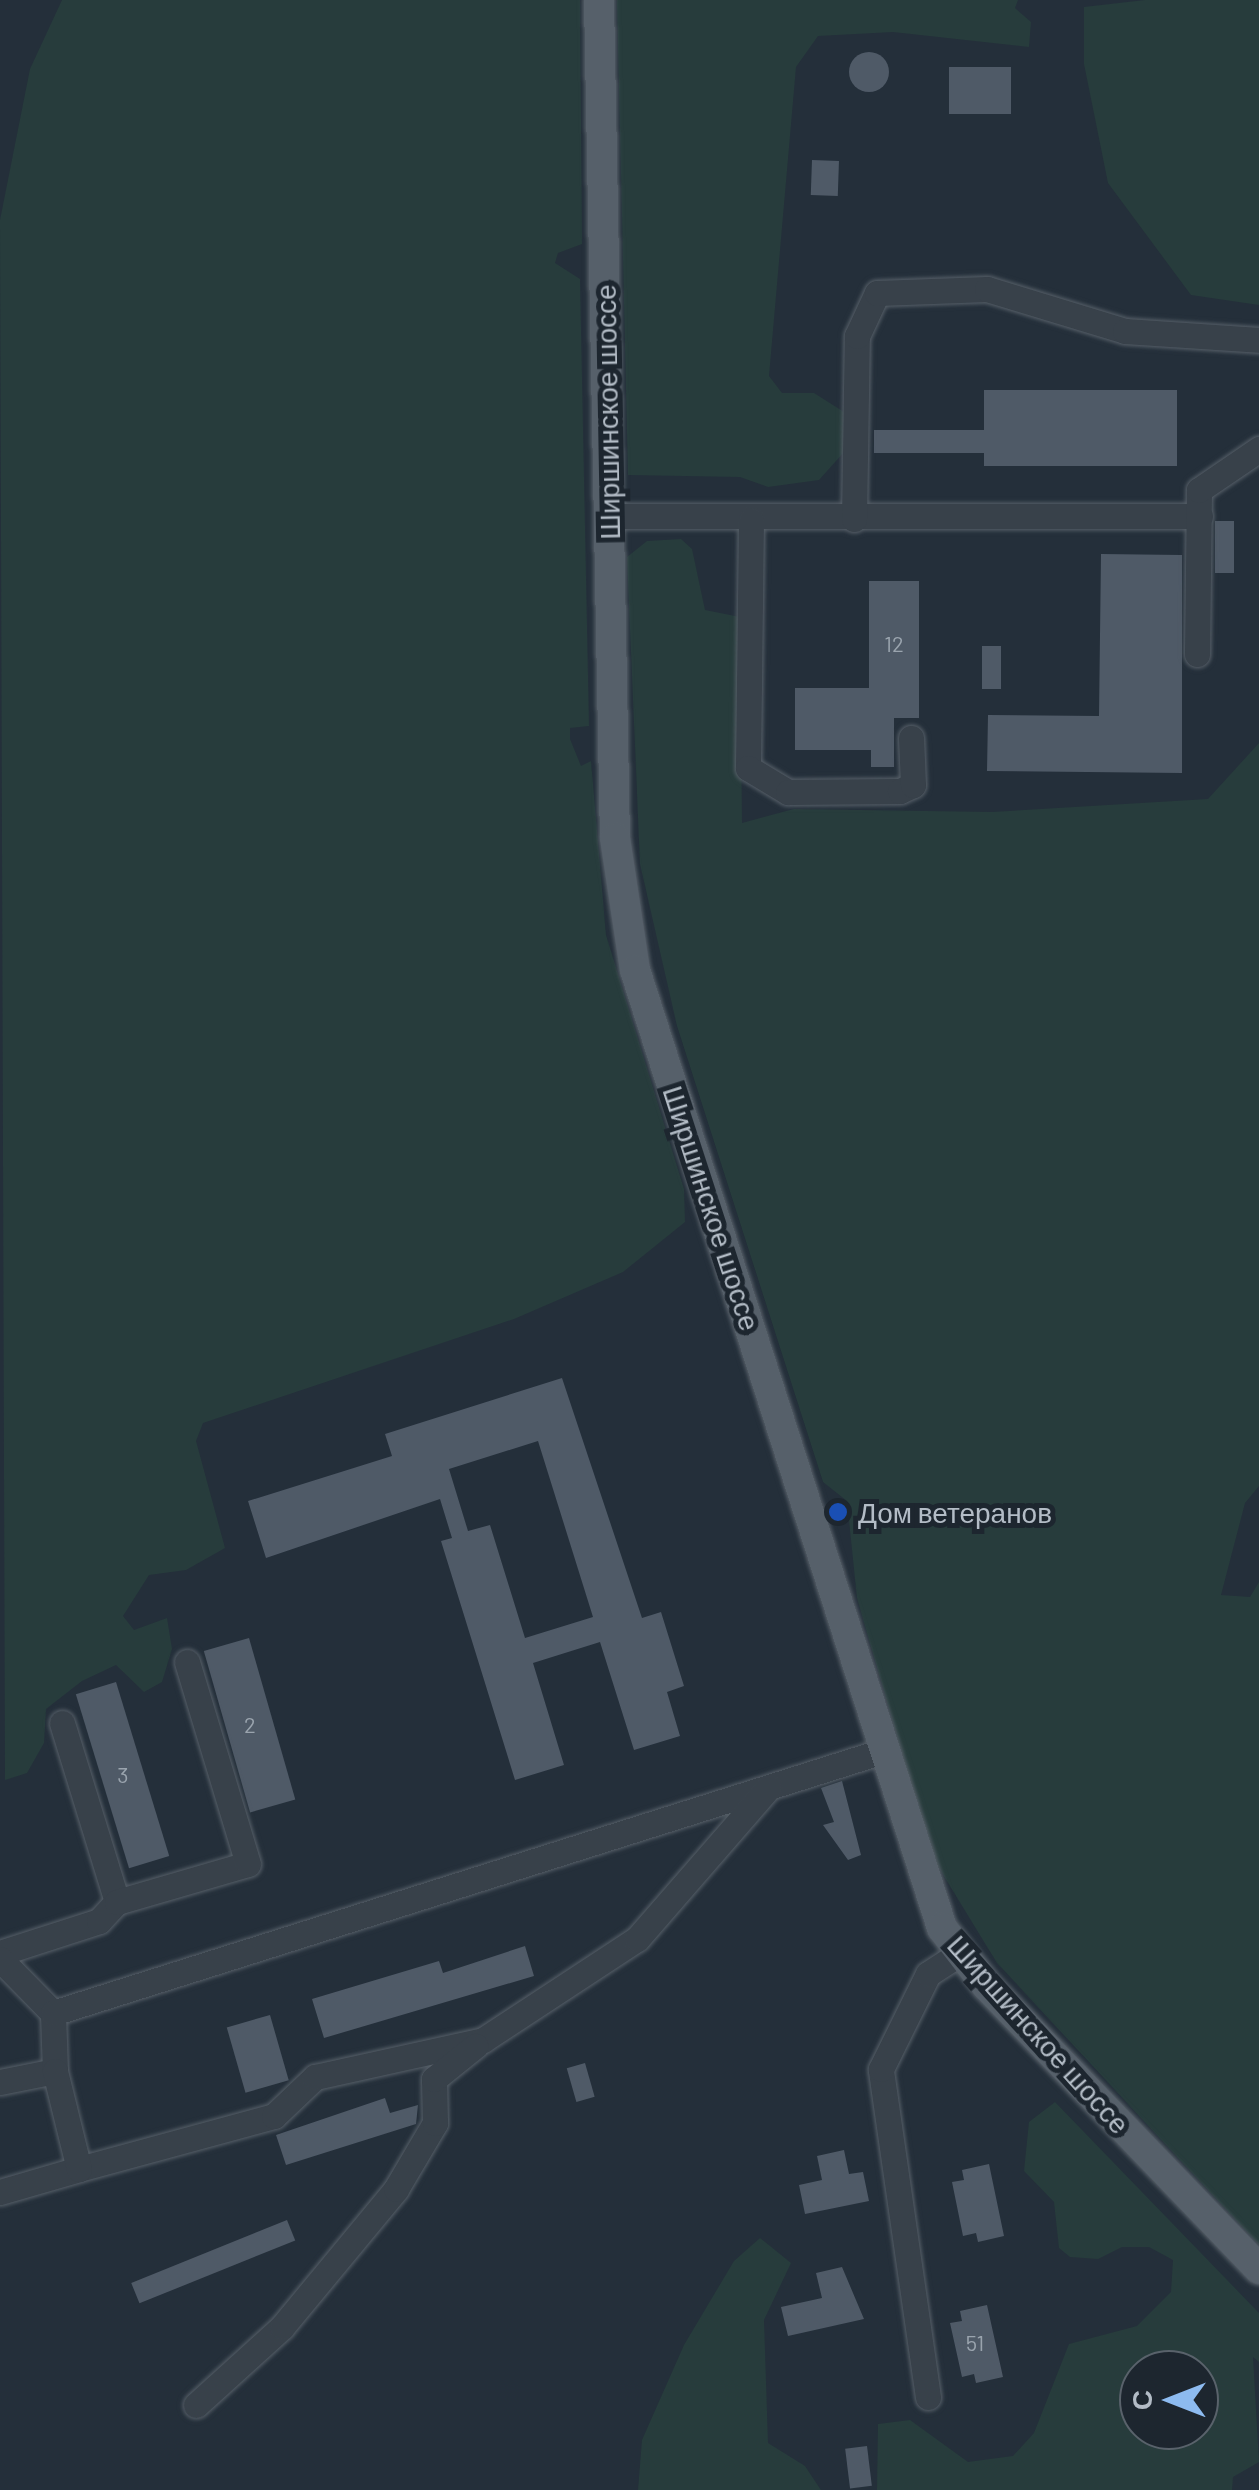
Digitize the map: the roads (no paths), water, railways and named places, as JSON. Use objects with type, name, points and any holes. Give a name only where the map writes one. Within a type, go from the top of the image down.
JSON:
[{"type":"main road","name":"Ширшинское шоссе","points":[[599,0],[615,838],[634,970],[886,1750],[925,1883],[960,1953],[1259,2269]]},
{"type":"lane","points":[[854,519],[858,336],[877,292],[987,290],[1125,331],[1259,340]]},
{"type":"lane","points":[[1197,654],[1199,490],[1259,449]]},
{"type":"lane","points":[[609,516],[751,520],[1200,516]]},
{"type":"lane","points":[[751,520],[748,768],[788,792],[900,791],[913,784],[912,738]]},
{"type":"lane","points":[[79,2169],[54,2071],[53,2013],[0,1956],[98,1920],[117,1902],[248,1864],[187,1662]]},
{"type":"lane","points":[[62,1723],[117,1902]]},
{"type":"lane","points":[[53,2013],[886,1750]]},
{"type":"lane","points":[[196,2405],[282,2327],[396,2190],[436,2123],[434,2079],[483,2040],[637,1939],[770,1787]]},
{"type":"lane","points":[[928,2397],[881,2068],[928,1974],[960,1953]]},
{"type":"lane","points":[[0,2192],[274,2116],[315,2077],[483,2040]]},
{"type":"lane","points":[[0,2082],[54,2071]]},
{"type":"place","name":"Дом ветеранов","points":[[838,1512]]}]
